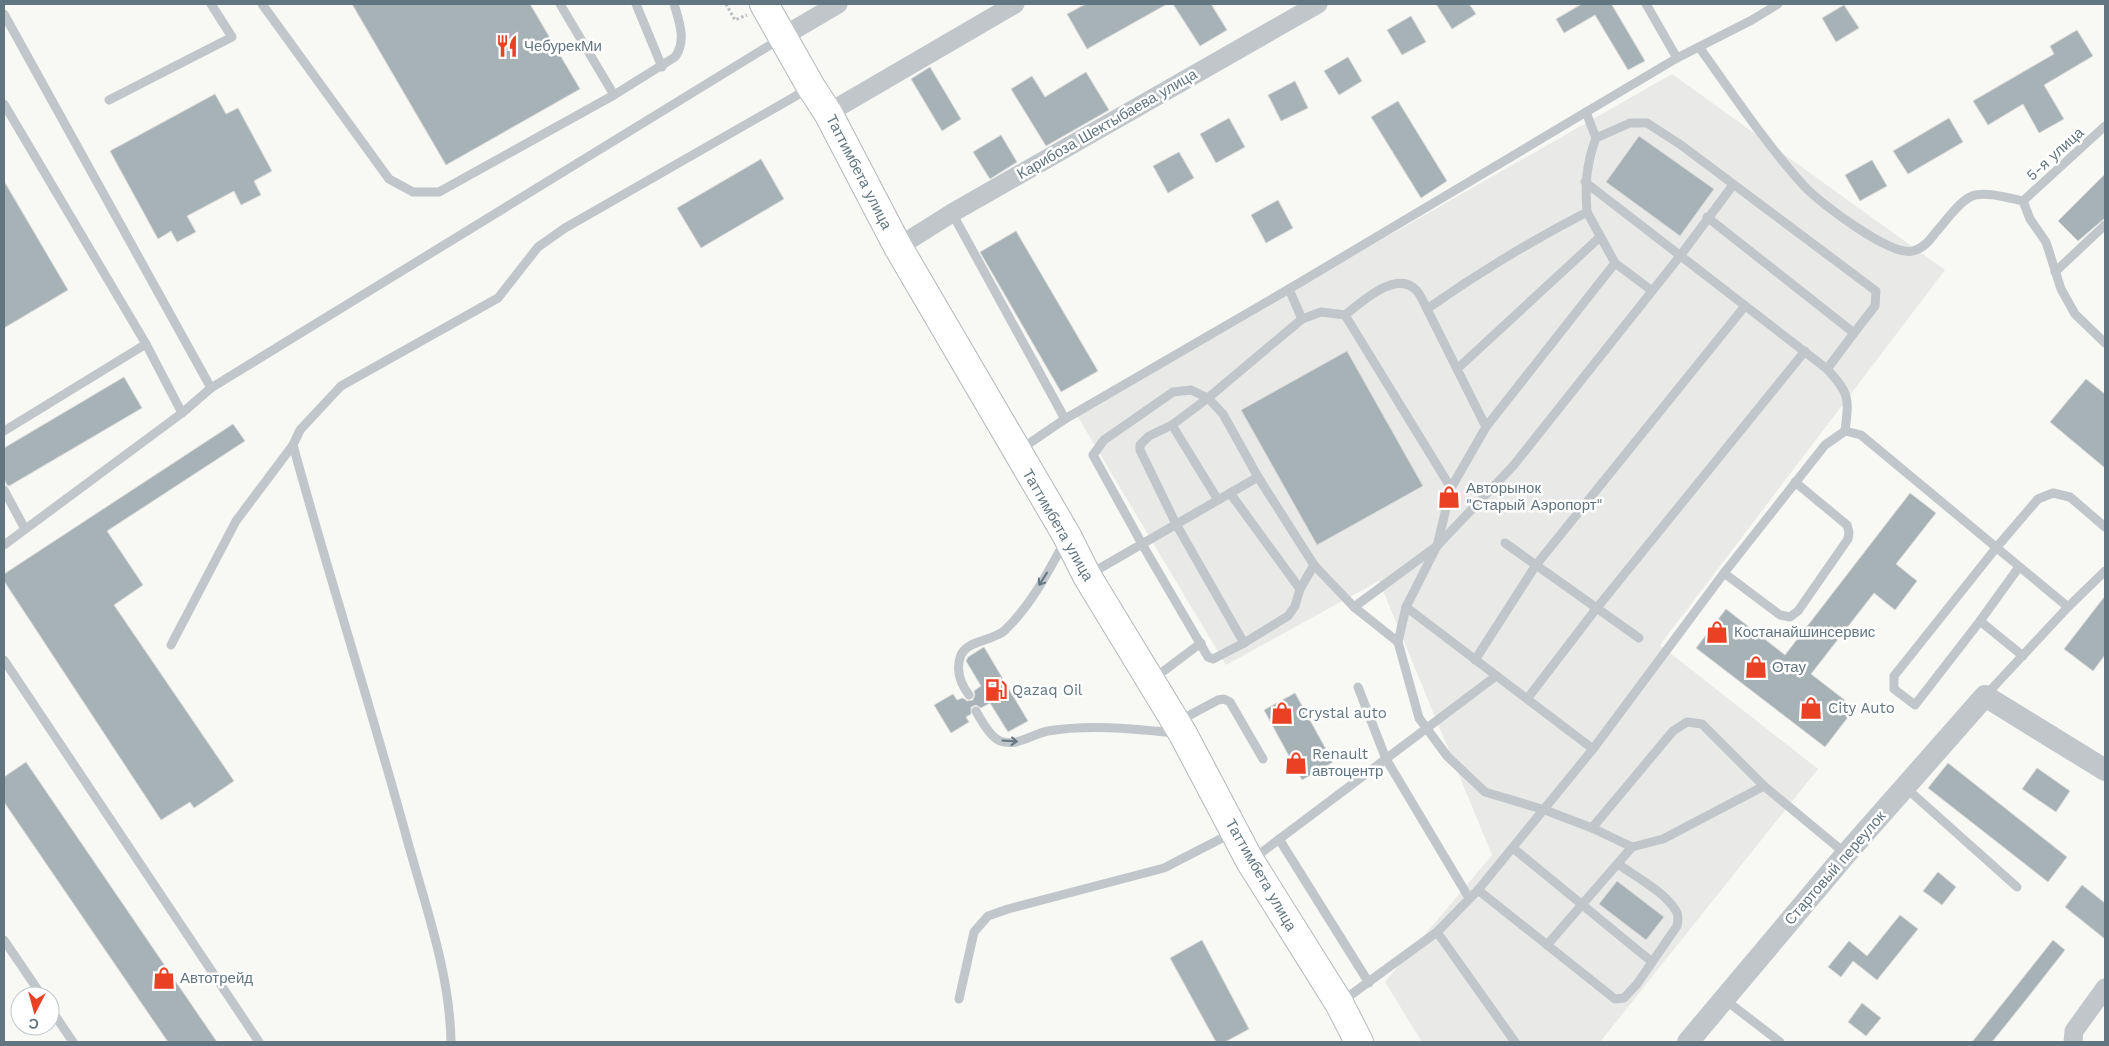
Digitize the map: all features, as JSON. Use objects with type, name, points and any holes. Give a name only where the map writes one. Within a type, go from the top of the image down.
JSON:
[{"type":"main road","name":"Таттимбета улица","points":[[764,4],[782,38],[828,113],[898,247],[1016,452],[1067,536],[1087,576],[1180,728],[1250,861],[1339,1004],[1359,1042]]},
{"type":"street","points":[[782,38],[838,4]]},
{"type":"street","points":[[828,113],[1015,4]]},
{"type":"street","name":"Карибоза Шектыбаева улица","points":[[898,247],[952,213],[1318,4]]},
{"type":"street","points":[[1985,696],[2105,770]]},
{"type":"street","name":"Стартовый переулок","points":[[1688,1042],[1846,854],[1985,696]]},
{"type":"street","points":[[2070,1038],[2105,988]]},
{"type":"lane","points":[[109,100],[232,37],[211,4]]},
{"type":"lane","points":[[262,4],[389,179],[413,192],[439,192],[614,94],[675,57],[680,51],[682,31],[674,4]]},
{"type":"lane","points":[[560,4],[614,94]]},
{"type":"lane","points":[[636,4],[662,66]]},
{"type":"lane","points":[[1646,4],[1677,58]]},
{"type":"lane","points":[[1016,452],[1065,420],[1677,58],[1778,4]]},
{"type":"lane","points":[[4,14],[211,388]]},
{"type":"lane","points":[[4,545],[182,413],[211,388],[782,38]]},
{"type":"lane","points":[[1699,47],[1748,115],[1805,188],[1866,235],[1897,250],[1912,251],[1926,244],[1971,196],[1992,195],[2022,201],[2030,219],[2046,242],[2061,289],[2075,314],[2105,343]]},
{"type":"lane","points":[[171,645],[236,521],[293,445],[300,430],[341,386],[498,298],[538,247],[565,228],[811,87]]},
{"type":"lane","points":[[4,104],[146,344],[182,413]]},
{"type":"lane","points":[[1586,112],[1596,138],[1589,158],[1585,182],[1587,212],[1615,263],[1652,290]]},
{"type":"lane","points":[[1596,138],[1630,123],[1647,123],[1681,145],[1876,291],[1874,306],[1827,369]]},
{"type":"lane","name":"5-я улица","points":[[2022,201],[2105,126]]},
{"type":"lane","points":[[1585,182],[1827,369],[1842,385],[1848,397],[1845,431]]},
{"type":"lane","points":[[1354,607],[1436,546],[1513,466],[1680,256],[1707,217],[1733,185]]},
{"type":"lane","points":[[1427,309],[1473,276],[1530,242],[1587,212]]},
{"type":"lane","points":[[952,213],[1065,420]]},
{"type":"lane","points":[[1707,217],[1854,333]]},
{"type":"lane","points":[[2055,272],[2105,225]]},
{"type":"lane","points":[[1457,369],[1600,237]]},
{"type":"lane","points":[[1615,263],[1486,427],[1451,488],[1436,546],[1406,607],[1398,642],[1419,718],[1447,756],[1485,792],[1545,810],[1592,828],[1632,847]]},
{"type":"lane","points":[[1244,643],[1176,524],[1140,450],[1140,445],[1149,436],[1172,425],[1208,398],[1302,319],[1322,312],[1345,315],[1378,290],[1391,284],[1404,284],[1417,290],[1486,427]]},
{"type":"lane","points":[[1289,289],[1302,319]]},
{"type":"lane","points":[[1475,660],[1536,565],[1745,306]]},
{"type":"lane","points":[[1345,315],[1451,488]]},
{"type":"lane","points":[[4,431],[146,344]]},
{"type":"lane","points":[[1527,700],[1596,609],[1805,351]]},
{"type":"lane","points":[[1314,565],[1300,588],[1295,606],[1288,616],[1244,643],[1213,658],[1208,657],[1093,455],[1104,440],[1173,392],[1191,390],[1208,398],[1222,414],[1258,477],[1314,565],[1354,607],[1398,642]]},
{"type":"lane","points":[[1172,425],[1218,500]]},
{"type":"lane","points":[[1339,1004],[1437,932],[1478,890],[1545,810],[1795,482],[1825,445],[1845,431],[1861,435],[2068,607]]},
{"type":"lane","points":[[293,445],[440,959],[450,1016],[451,1042]]},
{"type":"lane","points":[[1087,576],[1258,477]]},
{"type":"lane","points":[[1724,573],[1780,615],[1790,617],[1798,611],[1848,539],[1849,532],[1847,526],[1795,482]]},
{"type":"lane","points":[[4,490],[25,529]]},
{"type":"lane","points":[[1230,493],[1300,588]]},
{"type":"lane","points":[[2019,567],[1980,621],[1914,705],[1894,689],[1894,676],[1996,548],[2038,500],[2053,493],[2070,497],[2105,527]]},
{"type":"lane","points":[[969,695],[957,670],[961,654],[967,648],[1001,633],[1018,617],[1067,536]]},
{"type":"lane","points":[[1505,543],[1639,638]]},
{"type":"lane","points":[[1985,696],[2068,607],[2105,571]]},
{"type":"lane","points":[[1406,607],[1592,749]]},
{"type":"lane","points":[[1980,621],[2022,656]]},
{"type":"lane","points":[[1151,681],[1201,643]]},
{"type":"lane","points":[[4,660],[259,1042]]},
{"type":"lane","points":[[1250,861],[1496,676]]},
{"type":"lane","points":[[1358,687],[1386,759],[1469,898]]},
{"type":"lane","points":[[976,711],[983,723],[998,740],[1015,743],[1047,731],[1076,728],[1180,728],[1218,700],[1224,699],[1230,702],[1263,759]]},
{"type":"lane","points":[[1592,828],[1673,731],[1686,722],[1702,724],[1764,786],[1846,854]]},
{"type":"lane","points":[[1546,944],[1632,847],[1663,839],[1764,786]]},
{"type":"lane","points":[[1905,787],[2018,887]]},
{"type":"lane","points":[[959,999],[974,932],[988,916],[1164,868],[1234,832]]},
{"type":"lane","points":[[1279,839],[1369,983]]},
{"type":"lane","points":[[1513,848],[1652,962]]},
{"type":"lane","points":[[1478,890],[1615,999],[1624,998],[1637,984],[1677,926],[1677,912],[1660,893],[1618,864]]},
{"type":"lane","points":[[1437,932],[1515,1042]]},
{"type":"lane","points":[[4,940],[35,986]]},
{"type":"lane","points":[[1724,999],[1780,1042]]},
{"type":"lane","points":[[60,1023],[73,1042]]},
{"type":"shaded area","name":"Авторынок \"Старый Аэропорт\"","points":[[1672,74],[1945,270],[1660,645],[1818,769],[1600,1042],[1422,1042],[1385,982],[1492,855],[1379,581],[1226,665],[1076,414]]},
{"type":"building","points":[[352,4],[530,4],[580,89],[446,165]]},
{"type":"building","points":[[1086,4],[1167,4],[1087,49],[1067,14]]},
{"type":"building","points":[[1173,4],[1211,4],[1227,30],[1200,46]]},
{"type":"building","points":[[1436,4],[1469,4],[1476,14],[1452,29]]},
{"type":"building","points":[[1582,4],[1614,4],[1612,5],[1645,61],[1628,70],[1595,15],[1564,33],[1556,19]]},
{"type":"building","points":[[1844,5],[1859,28],[1836,42],[1822,18]]},
{"type":"building","points":[[1411,16],[1426,42],[1402,55],[1387,30]]},
{"type":"building","points":[[2077,30],[2093,56],[2044,85],[2064,119],[2039,133],[2023,104],[1988,125],[1973,101],[2054,54],[2050,46]]},
{"type":"building","points":[[1348,57],[1362,81],[1339,95],[1324,71]]},
{"type":"building","points":[[930,67],[961,119],[942,131],[911,79]]},
{"type":"building","points":[[1086,72],[1109,110],[1046,146],[1011,89],[1032,76],[1045,97]]},
{"type":"building","points":[[1295,81],[1308,108],[1281,121],[1268,95]]},
{"type":"building","points":[[215,94],[226,114],[238,108],[272,171],[254,181],[261,195],[241,205],[234,191],[187,216],[196,232],[177,242],[171,231],[158,239],[110,151]]},
{"type":"building","points":[[1398,101],[1447,181],[1421,198],[1371,117]]},
{"type":"building","points":[[1229,118],[1245,147],[1216,163],[1200,134]]},
{"type":"building","points":[[1949,118],[1963,142],[1908,174],[1893,151]]},
{"type":"building","points":[[1001,135],[1017,162],[990,179],[973,152]]},
{"type":"building","points":[[1639,136],[1714,189],[1680,236],[1606,182]]},
{"type":"building","points":[[1179,152],[1194,178],[1168,193],[1153,166]]},
{"type":"building","points":[[761,159],[784,199],[701,248],[677,208]]},
{"type":"building","points":[[1872,160],[1887,186],[1860,201],[1845,175]]},
{"type":"building","points":[[2105,174],[2105,218],[2078,241],[2058,221]]},
{"type":"building","points":[[4,181],[68,290],[4,328]]},
{"type":"building","points":[[1278,200],[1293,228],[1266,243],[1251,215]]},
{"type":"building","points":[[1016,231],[1098,371],[1061,392],[980,252]]},
{"type":"building","points":[[1347,351],[1423,486],[1317,545],[1241,410]]},
{"type":"building","points":[[124,377],[142,408],[9,486],[7,485],[4,479],[4,448]]},
{"type":"building","points":[[2086,379],[2105,394],[2105,468],[2050,422]]},
{"type":"building","points":[[233,424],[245,441],[107,531],[143,585],[114,605],[234,781],[194,808],[190,802],[161,820],[4,581],[4,574]]},
{"type":"building","points":[[1910,493],[1936,513],[1896,564],[1917,581],[1895,610],[1874,593],[1811,674],[1855,708],[1825,747],[1696,648],[1726,609],[1785,655]]},
{"type":"building","points":[[2105,596],[2105,655],[2093,671],[2064,649]]},
{"type":"building","points":[[984,647],[1028,721],[1008,732],[990,703],[981,708],[976,705],[971,707],[971,714],[966,717],[969,722],[951,733],[934,705],[953,694],[957,700],[963,698],[967,701],[973,700],[974,691],[981,686],[966,661],[968,657]]},
{"type":"building","points":[[1295,693],[1333,762],[1302,780],[1264,710]]},
{"type":"building","points":[[26,762],[217,1042],[168,1042],[4,802],[4,777]]},
{"type":"building","points":[[1948,763],[2067,857],[2048,882],[1928,788]]},
{"type":"building","points":[[2037,768],[2070,791],[2056,812],[2022,789]]},
{"type":"building","points":[[1938,872],[1956,887],[1942,905],[1923,891]]},
{"type":"building","points":[[1617,881],[1664,917],[1646,940],[1599,904]]},
{"type":"building","points":[[2082,885],[2105,903],[2105,939],[2065,907]]},
{"type":"building","points":[[1900,915],[1918,929],[1877,980],[1853,961],[1841,977],[1828,967],[1849,941],[1867,956]]},
{"type":"building","points":[[1202,940],[1249,1029],[1225,1042],[1216,1042],[1170,958]]},
{"type":"building","points":[[2053,940],[2065,950],[2025,1001],[1992,1042],[1972,1042]]},
{"type":"building","points":[[1862,1003],[1881,1018],[1866,1036],[1848,1022]]},
{"type":"place","name":"ЧебурекМи","points":[[507,46]]},
{"type":"place","name":"Авторынок \"Старый Аэропорт\"","points":[[1449,497]]},
{"type":"place","name":"Костанайшинсервис","points":[[1717,632]]},
{"type":"place","name":"Отау","points":[[1756,667]]},
{"type":"place","name":"Qazaq Oil","points":[[996,690]]},
{"type":"place","name":"City Auto","points":[[1811,708]]},
{"type":"place","name":"Crystal auto","points":[[1282,713]]},
{"type":"place","name":"Renault автоцентр","points":[[1296,763]]},
{"type":"place","name":"Автотрейд","points":[[164,978]]}]
